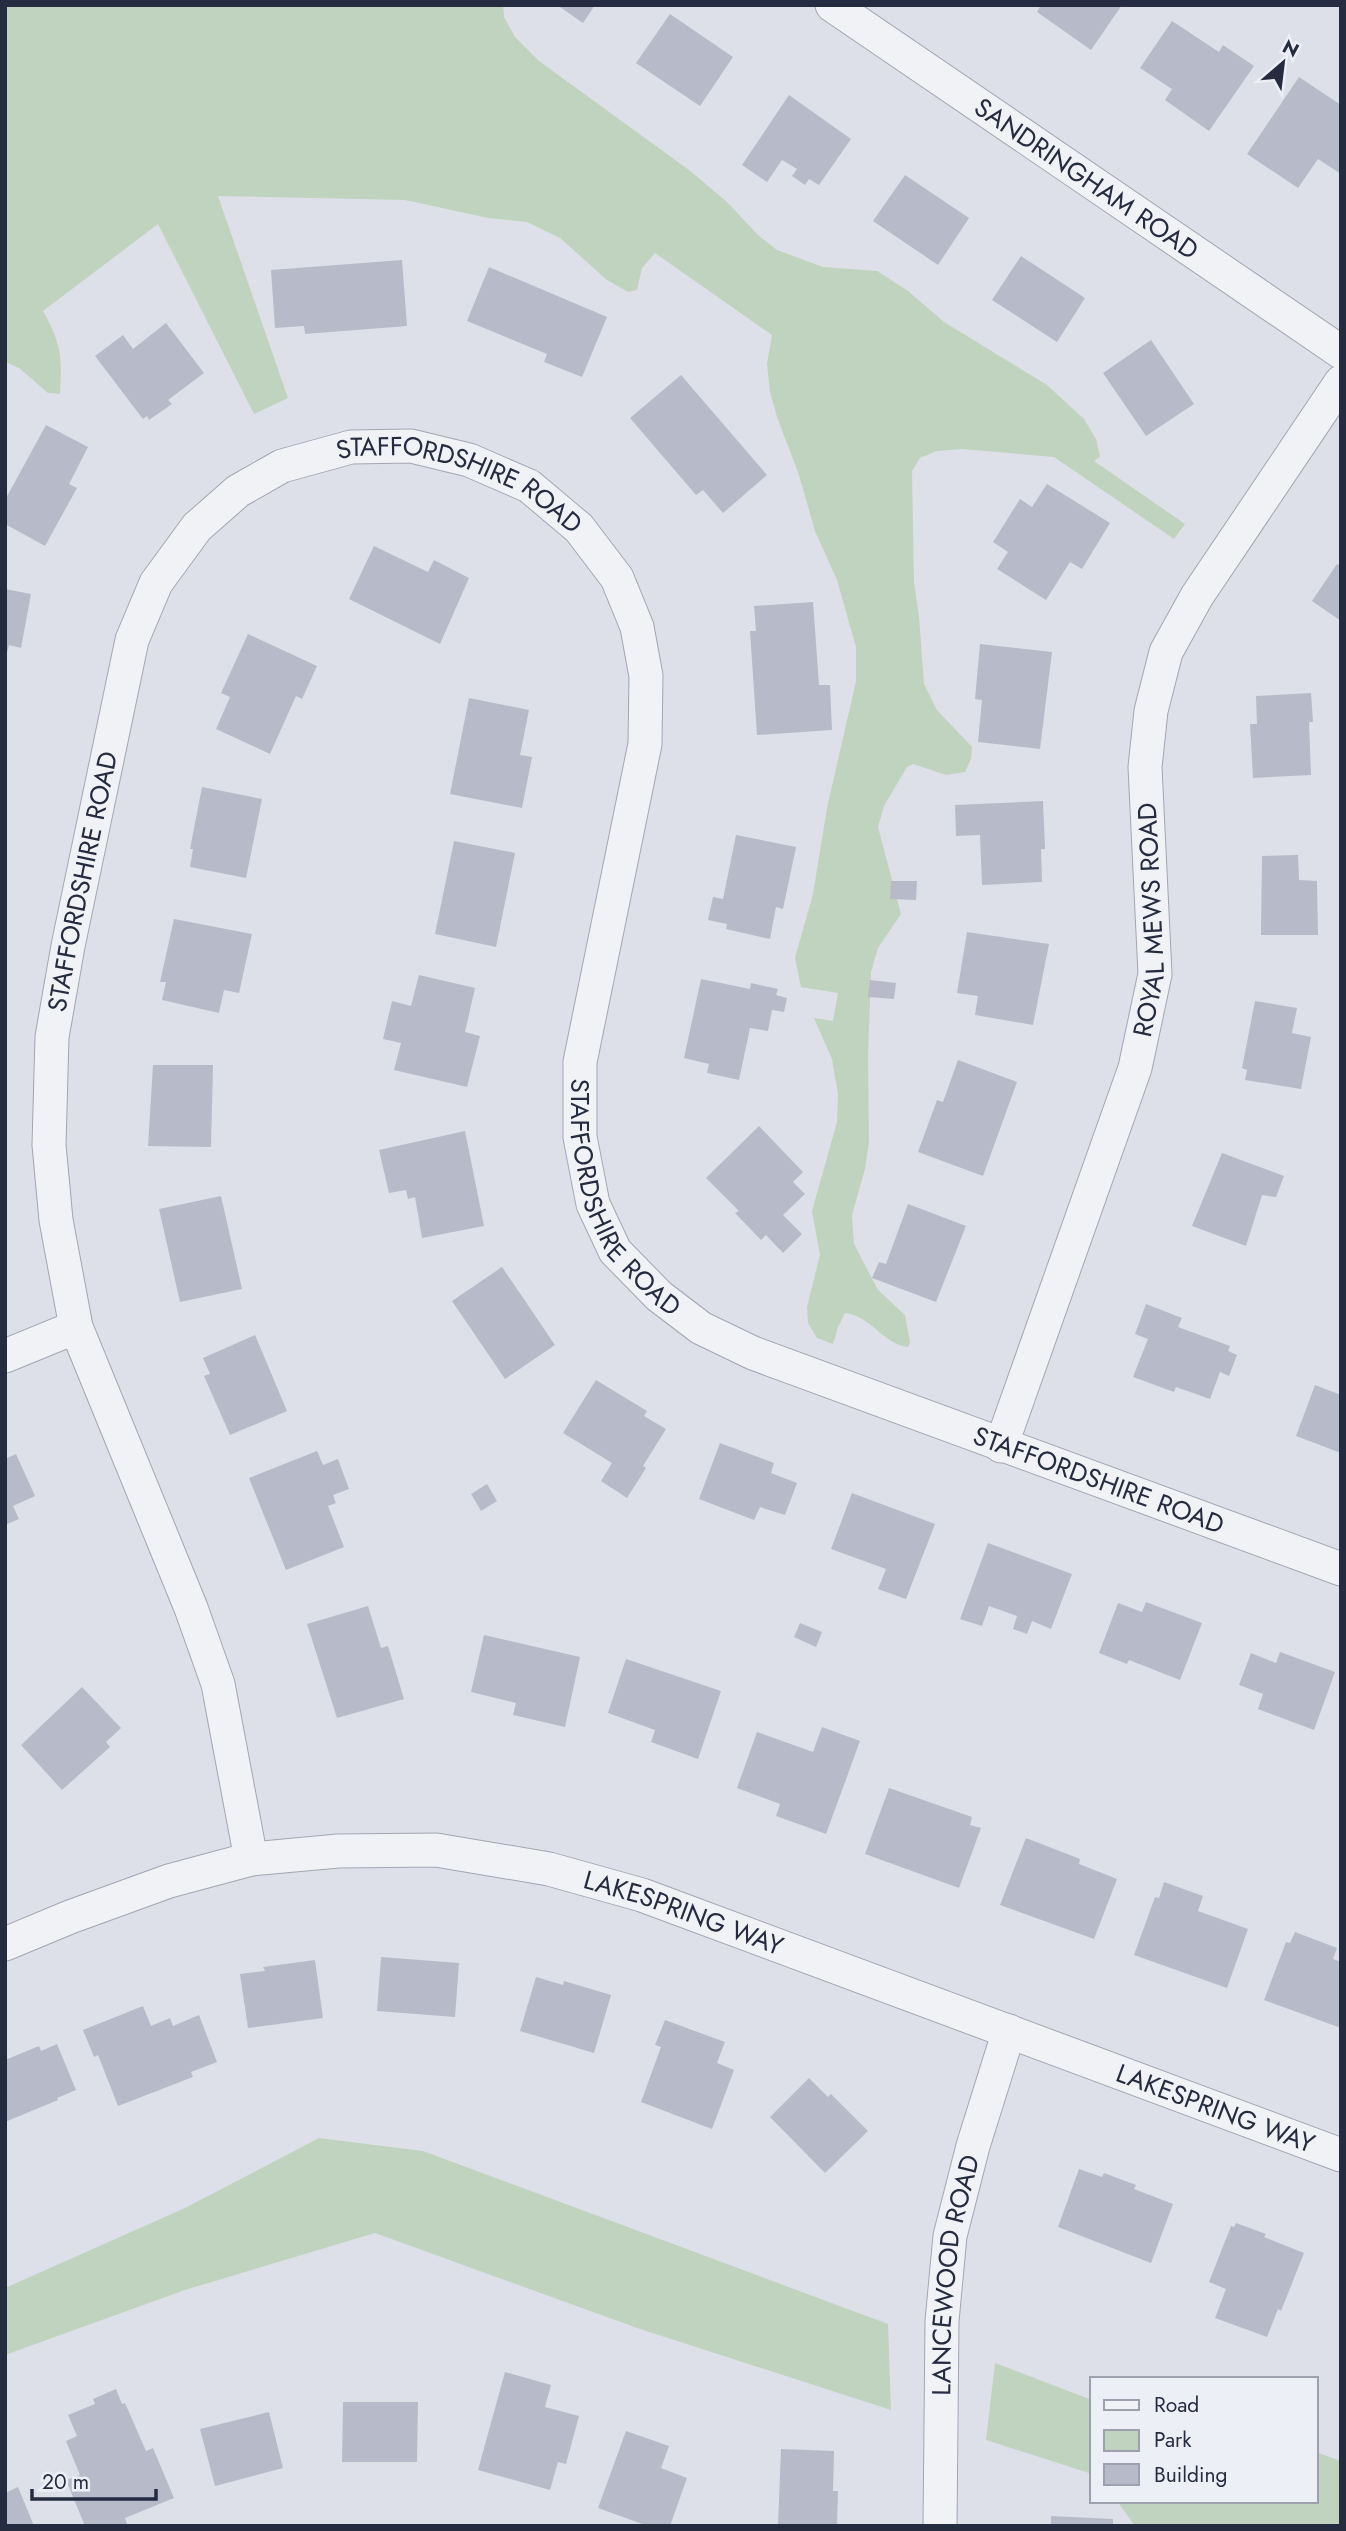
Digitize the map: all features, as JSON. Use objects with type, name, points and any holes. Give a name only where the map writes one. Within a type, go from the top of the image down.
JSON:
[{"type":"street","name":"SANDRINGHAM ROAD","points":[[832,5],[1341,352]]},
{"type":"street","name":"ROYAL MEWS ROAD","points":[[1001,1446],[1135,1068],[1148,1014],[1155,974],[1145,768],[1151,711],[1166,652],[1198,596],[1341,382]]},
{"type":"street","name":"STAFFORDSHIRE ROAD","points":[[251,1858],[218,1684],[191,1608],[76,1327],[56,1220],[50,1145],[52,1037],[132,640],[156,583],[197,527],[238,491],[282,467],[351,447],[411,446],[469,460],[529,486],[579,528],[587,538],[617,578],[637,627],[646,676],[645,744],[580,1062],[580,1137],[593,1204],[615,1251],[659,1296],[701,1328],[753,1353],[1341,1569]]},
{"type":"street","points":[[5,1356],[76,1327]]},
{"type":"street","name":"LAKESPRING WAY","points":[[5,1944],[169,1881],[251,1858],[338,1851],[436,1850],[549,1869],[642,1895],[1341,2155]]},
{"type":"street","name":"LANCEWOOD ROAD","points":[[940,2526],[942,2320],[950,2236],[1009,2031]]},
{"type":"green space","points":[[5,5],[503,5],[504,17],[515,37],[539,61],[689,170],[777,250],[823,267],[877,271],[908,291],[944,322],[1047,385],[1084,419],[1096,439],[1100,457],[1094,461],[1185,524],[1174,539],[1054,457],[962,449],[937,451],[920,458],[912,471],[914,582],[924,684],[937,710],[972,747],[971,759],[965,772],[946,775],[913,764],[907,767],[884,806],[878,827],[901,914],[878,948],[871,972],[869,1142],[865,1169],[852,1215],[854,1244],[878,1290],[905,1315],[910,1342],[908,1347],[891,1341],[854,1315],[845,1313],[833,1344],[817,1338],[808,1323],[807,1307],[820,1255],[812,1211],[837,1122],[838,1094],[832,1059],[814,1018],[833,1021],[838,993],[801,987],[795,958],[813,894],[827,808],[856,681],[856,647],[837,580],[815,531],[770,392],[767,364],[772,335],[655,253],[642,268],[637,290],[628,292],[607,280],[560,238],[527,222],[488,218],[405,200],[218,196],[288,398],[254,414],[158,224],[43,311],[54,333],[61,360],[60,394],[48,393],[19,368],[5,362]]},
{"type":"green space","points":[[319,2138],[423,2151],[888,2324],[891,2410],[640,2329],[375,2233],[185,2290],[5,2355],[5,2288],[185,2208]]},
{"type":"green space","points":[[995,2363],[1090,2399],[1090,2473],[986,2440]]},
{"type":"green space","points":[[1318,2453],[1341,2461],[1341,2526],[1135,2526],[1118,2503],[1318,2503]]},
{"type":"building","points":[[557,5],[595,5],[583,23]]},
{"type":"building","points":[[1041,5],[1122,5],[1091,50],[1037,12]]},
{"type":"building","points":[[670,14],[733,57],[700,106],[636,63]]},
{"type":"building","points":[[1172,21],[1219,52],[1223,45],[1254,66],[1209,131],[1165,100],[1172,89],[1140,68]]},
{"type":"building","points":[[1299,77],[1341,105],[1341,174],[1318,159],[1298,188],[1247,154]]},
{"type":"building","points":[[789,95],[851,139],[819,185],[809,179],[805,185],[792,176],[797,169],[782,160],[767,182],[742,165]]},
{"type":"building","points":[[905,175],[969,218],[938,265],[873,221]]},
{"type":"building","points":[[1021,256],[1085,298],[1057,342],[992,300]]},
{"type":"building","points":[[402,260],[407,326],[305,334],[304,326],[275,328],[271,270]]},
{"type":"building","points":[[489,267],[607,317],[582,377],[544,362],[547,354],[467,321]]},
{"type":"building","points":[[166,323],[204,373],[168,400],[172,404],[149,420],[147,416],[143,419],[95,356],[123,335],[133,349]]},
{"type":"building","points":[[1151,340],[1194,404],[1146,436],[1103,373]]},
{"type":"building","points":[[681,375],[767,475],[723,513],[703,490],[696,495],[630,418]]},
{"type":"building","points":[[46,425],[88,447],[69,484],[77,488],[45,546],[5,524],[5,500]]},
{"type":"building","points":[[1047,484],[1110,523],[1082,569],[1070,562],[1046,600],[997,569],[1008,552],[993,542],[1020,499],[1032,507]]},
{"type":"building","points":[[374,546],[428,572],[434,560],[469,578],[440,644],[349,599]]},
{"type":"building","points":[[1337,564],[1341,566],[1341,621],[1312,601]]},
{"type":"building","points":[[5,589],[31,594],[21,648],[9,645],[6,656]]},
{"type":"building","points":[[813,602],[819,685],[830,685],[832,730],[757,735],[750,631],[756,631],[754,606]]},
{"type":"building","points":[[248,634],[317,666],[302,699],[296,696],[270,754],[216,729],[230,697],[221,693]]},
{"type":"building","points":[[980,644],[1052,652],[1040,749],[978,742],[982,700],[975,699]]},
{"type":"building","points":[[1311,693],[1311,775],[1253,778],[1250,724],[1257,724],[1256,696]]},
{"type":"building","points":[[469,698],[529,710],[520,755],[532,757],[522,808],[450,794]]},
{"type":"building","points":[[202,787],[262,799],[246,878],[190,867],[193,849],[190,849]]},
{"type":"building","points":[[1043,801],[1045,849],[1041,849],[1042,882],[982,885],[980,835],[956,836],[955,805]]},
{"type":"building","points":[[736,835],[796,847],[783,909],[776,907],[770,939],[726,929],[727,924],[708,920],[713,897],[723,899]]},
{"type":"building","points":[[454,841],[515,853],[496,947],[435,934]]},
{"type":"building","points":[[1298,855],[1299,880],[1317,881],[1318,935],[1261,935],[1262,856]]},
{"type":"building","points":[[891,881],[917,881],[916,900],[890,899]]},
{"type":"building","points":[[174,919],[252,934],[239,993],[224,990],[219,1013],[162,1000],[166,982],[160,982]]},
{"type":"building","points":[[967,932],[1049,944],[1033,1025],[975,1015],[978,996],[957,993]]},
{"type":"building","points":[[419,975],[475,988],[465,1032],[480,1036],[467,1087],[394,1070],[401,1043],[383,1039],[392,1001],[411,1006]]},
{"type":"building","points":[[701,979],[750,989],[751,983],[778,989],[776,995],[787,998],[784,1012],[772,1010],[768,1031],[750,1028],[739,1080],[707,1073],[709,1064],[684,1058]]},
{"type":"building","points":[[870,980],[896,983],[894,999],[868,997]]},
{"type":"building","points":[[1255,1001],[1297,1008],[1292,1033],[1311,1037],[1301,1089],[1245,1080],[1247,1070],[1242,1068]]},
{"type":"building","points":[[958,1060],[1017,1082],[983,1176],[918,1152],[937,1100],[943,1102]]},
{"type":"building","points":[[153,1065],[213,1065],[211,1147],[148,1146]]},
{"type":"building","points":[[759,1126],[803,1172],[793,1182],[805,1194],[783,1215],[802,1234],[783,1253],[766,1235],[761,1240],[735,1213],[739,1211],[706,1178]]},
{"type":"building","points":[[465,1131],[484,1226],[422,1238],[415,1197],[408,1199],[406,1190],[389,1193],[379,1150]]},
{"type":"building","points":[[1222,1153],[1284,1176],[1276,1197],[1262,1195],[1246,1246],[1192,1226]]},
{"type":"building","points":[[221,1196],[242,1289],[180,1302],[159,1209]]},
{"type":"building","points":[[908,1204],[966,1226],[936,1302],[872,1278],[879,1262],[886,1264]]},
{"type":"building","points":[[502,1267],[555,1345],[505,1379],[452,1301]]},
{"type":"building","points":[[1146,1304],[1182,1318],[1178,1327],[1230,1346],[1228,1351],[1237,1355],[1229,1376],[1220,1372],[1210,1399],[1176,1387],[1174,1392],[1133,1377],[1148,1339],[1135,1334]]},
{"type":"building","points":[[255,1335],[287,1411],[230,1435],[204,1376],[210,1374],[203,1358]]},
{"type":"building","points":[[596,1380],[647,1411],[644,1416],[666,1429],[627,1498],[601,1481],[612,1463],[563,1433]]},
{"type":"building","points":[[1315,1385],[1341,1395],[1341,1453],[1296,1436]]},
{"type":"building","points":[[720,1443],[774,1463],[771,1473],[797,1483],[785,1515],[760,1507],[754,1520],[699,1499]]},
{"type":"building","points":[[317,1451],[323,1465],[338,1459],[349,1489],[333,1495],[336,1503],[328,1506],[344,1547],[286,1570],[249,1478]]},
{"type":"building","points":[[16,1454],[35,1496],[13,1506],[19,1519],[5,1525],[5,1459]]},
{"type":"building","points":[[487,1484],[497,1501],[481,1511],[471,1494]]},
{"type":"building","points":[[852,1493],[935,1524],[906,1599],[878,1589],[886,1569],[831,1549]]},
{"type":"building","points":[[988,1543],[1072,1574],[1051,1629],[1032,1621],[1027,1634],[1013,1629],[1017,1616],[989,1606],[982,1626],[960,1619]]},
{"type":"building","points":[[1146,1602],[1202,1623],[1180,1680],[1129,1660],[1127,1664],[1099,1653],[1118,1603],[1142,1612]]},
{"type":"building","points":[[368,1606],[381,1648],[388,1646],[404,1699],[337,1718],[307,1624]]},
{"type":"building","points":[[800,1623],[822,1632],[816,1647],[794,1637]]},
{"type":"building","points":[[484,1635],[580,1657],[565,1727],[513,1715],[516,1703],[471,1692]]},
{"type":"building","points":[[1280,1652],[1335,1672],[1314,1730],[1258,1709],[1263,1694],[1239,1685],[1251,1653],[1276,1663]]},
{"type":"building","points":[[626,1659],[721,1691],[698,1759],[651,1742],[655,1730],[608,1713]]},
{"type":"building","points":[[82,1687],[121,1728],[106,1742],[110,1747],[62,1790],[21,1745]]},
{"type":"building","points":[[822,1727],[860,1741],[826,1834],[776,1816],[780,1804],[737,1788],[757,1732],[813,1752]]},
{"type":"building","points":[[889,1788],[972,1817],[970,1825],[981,1828],[959,1888],[865,1854]]},
{"type":"building","points":[[1026,1838],[1080,1859],[1079,1864],[1117,1879],[1094,1939],[1000,1905]]},
{"type":"building","points":[[1164,1882],[1203,1896],[1198,1911],[1248,1929],[1227,1988],[1134,1955],[1155,1897],[1159,1898]]},
{"type":"building","points":[[1295,1932],[1337,1948],[1333,1959],[1341,1962],[1341,2028],[1264,2000],[1286,1942],[1290,1943]]},
{"type":"building","points":[[381,1957],[459,1963],[455,2017],[377,2011]]},
{"type":"building","points":[[315,1960],[323,2018],[248,2028],[240,1974],[265,1971],[263,1967]]},
{"type":"building","points":[[536,1977],[563,1985],[564,1981],[611,1995],[594,2053],[520,2031]]},
{"type":"building","points":[[143,2006],[151,2026],[170,2018],[173,2026],[199,2015],[217,2062],[191,2072],[193,2077],[118,2106],[98,2055],[94,2057],[83,2030]]},
{"type":"building","points":[[665,2020],[725,2042],[717,2063],[734,2070],[712,2129],[641,2102],[661,2047],[655,2045]]},
{"type":"building","points":[[57,2044],[76,2090],[5,2122],[5,2060],[39,2046],[41,2051]]},
{"type":"building","points":[[809,2078],[828,2097],[831,2094],[868,2131],[825,2173],[770,2117]]},
{"type":"building","points":[[1079,2169],[1102,2177],[1104,2173],[1136,2185],[1134,2189],[1173,2204],[1151,2263],[1058,2227]]},
{"type":"building","points":[[1236,2223],[1304,2253],[1281,2311],[1278,2309],[1267,2337],[1215,2318],[1226,2289],[1209,2282],[1231,2226],[1234,2227]]},
{"type":"building","points":[[505,2372],[551,2385],[545,2407],[579,2416],[566,2464],[558,2462],[550,2490],[478,2470]]},
{"type":"building","points":[[116,2389],[146,2451],[153,2448],[174,2498],[125,2518],[127,2524],[123,2526],[85,2526],[66,2480],[80,2475],[66,2441],[77,2436],[68,2415],[95,2404],[93,2399]]},
{"type":"building","points":[[343,2402],[418,2402],[417,2462],[342,2462]]},
{"type":"building","points":[[269,2412],[283,2468],[215,2486],[200,2429]]},
{"type":"building","points":[[626,2431],[669,2446],[661,2468],[687,2478],[670,2526],[648,2526],[598,2508]]},
{"type":"building","points":[[781,2449],[834,2451],[833,2491],[838,2491],[837,2526],[778,2526]]},
{"type":"building","points":[[18,2487],[34,2526],[5,2526],[5,2493]]},
{"type":"building","points":[[1051,2516],[1113,2519],[1113,2526],[1051,2526]]}]
